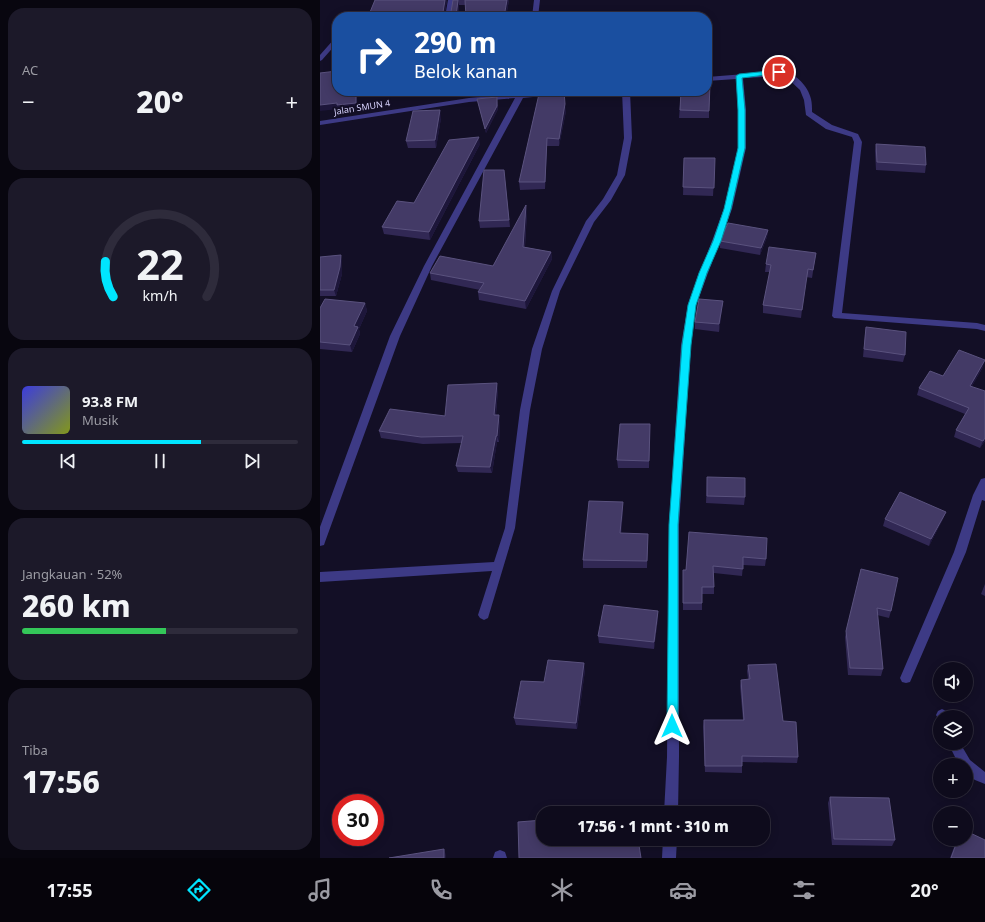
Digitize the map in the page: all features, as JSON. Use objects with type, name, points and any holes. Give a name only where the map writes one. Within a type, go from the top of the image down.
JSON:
[{"type":"street","points":[[449,12],[451,0]]},
{"type":"street","points":[[536,12],[537,0]]},
{"type":"street","points":[[320,59],[332,45]]},
{"type":"street","points":[[712,79],[779,72],[788,74],[803,90],[808,98],[809,113],[829,127],[857,138],[858,142],[837,316],[977,326],[985,328]]},
{"type":"street","points":[[671,806],[673,757],[674,525],[686,345],[692,305],[726,215],[742,148],[742,110],[739,76]]},
{"type":"street","name":"Jalan SMUN 4","points":[[320,123],[504,96]]},
{"type":"street","points":[[320,542],[395,336],[428,266],[520,96]]},
{"type":"street","points":[[484,616],[510,528],[526,410],[537,348],[556,291],[590,221],[607,200],[620,175],[628,138],[626,96]]},
{"type":"street","points":[[906,678],[960,552],[985,482]]},
{"type":"street","points":[[320,577],[499,566]]},
{"type":"street","points":[[957,750],[967,766],[977,775],[985,778]]},
{"type":"street","points":[[669,858],[670,846]]},
{"type":"building","points":[[375,0],[445,0],[443,12],[370,12]]},
{"type":"building","points":[[453,0],[458,0],[457,12],[451,12]]},
{"type":"building","points":[[465,0],[507,0],[505,12],[466,12]]},
{"type":"building","points":[[332,72],[332,96],[356,96],[356,103],[320,105],[320,73]]},
{"type":"building","points":[[539,96],[564,96],[565,104],[559,139],[547,138],[545,182],[519,182]]},
{"type":"building","points":[[681,96],[710,96],[709,111],[680,110]]},
{"type":"building","points":[[497,97],[497,106],[485,129],[477,99]]},
{"type":"building","points":[[440,110],[435,140],[406,141],[413,111]]},
{"type":"building","points":[[479,137],[429,232],[382,227],[397,201],[414,203],[449,140]]},
{"type":"building","points":[[876,144],[925,147],[926,165],[877,162]]},
{"type":"building","points":[[684,158],[715,158],[714,188],[683,187]]},
{"type":"building","points":[[484,170],[504,170],[509,220],[479,221]]},
{"type":"building","points":[[526,205],[523,247],[551,252],[525,301],[478,292],[484,283],[430,273],[440,256],[493,266]]},
{"type":"building","points":[[728,223],[768,230],[761,248],[720,241]]},
{"type":"building","points":[[769,247],[816,253],[813,270],[808,269],[802,310],[763,305],[771,265],[766,264]]},
{"type":"building","points":[[341,255],[340,267],[334,290],[320,290],[320,257]]},
{"type":"building","points":[[325,299],[365,303],[354,326],[358,327],[350,345],[320,342],[320,308]]},
{"type":"building","points":[[699,299],[723,301],[719,324],[695,322]]},
{"type":"building","points":[[866,327],[906,332],[905,355],[864,349]]},
{"type":"building","points":[[959,350],[985,360],[970,386],[985,391],[985,438],[983,441],[956,430],[969,408],[919,388],[930,371],[943,376]]},
{"type":"building","points":[[497,383],[494,415],[499,415],[497,436],[490,467],[456,466],[463,436],[421,437],[379,431],[390,409],[445,416],[448,385]]},
{"type":"building","points":[[620,424],[650,424],[649,461],[617,460]]},
{"type":"building","points":[[707,477],[745,478],[745,497],[707,496]]},
{"type":"building","points":[[900,492],[946,512],[931,539],[885,519]]},
{"type":"building","points":[[589,501],[623,502],[620,533],[648,534],[647,561],[583,560]]},
{"type":"building","points":[[689,532],[767,538],[766,559],[743,557],[743,569],[713,566],[714,587],[702,587],[702,603],[683,603],[683,570],[686,570]]},
{"type":"building","points":[[861,569],[898,578],[891,611],[877,608],[883,669],[850,668],[846,631]]},
{"type":"building","points":[[604,605],[658,611],[654,642],[598,636]]},
{"type":"building","points":[[548,660],[584,663],[576,723],[514,718],[521,681],[544,682]]},
{"type":"building","points":[[776,664],[783,721],[796,722],[798,757],[742,756],[742,766],[705,766],[704,720],[744,720],[741,680],[750,679],[748,665]]},
{"type":"building","points":[[830,797],[889,798],[895,840],[834,839]]},
{"type":"building","points":[[536,821],[536,846],[639,846],[641,858],[519,858],[518,822]]},
{"type":"building","points":[[973,834],[985,840],[985,858],[951,858],[955,846],[973,846]]},
{"type":"building","points":[[444,849],[444,858],[389,858]]},
{"type":"route","points":[[672,726],[674,525],[681,405],[686,345],[692,305],[728,209],[742,148],[742,110],[739,76],[779,72]]}]
